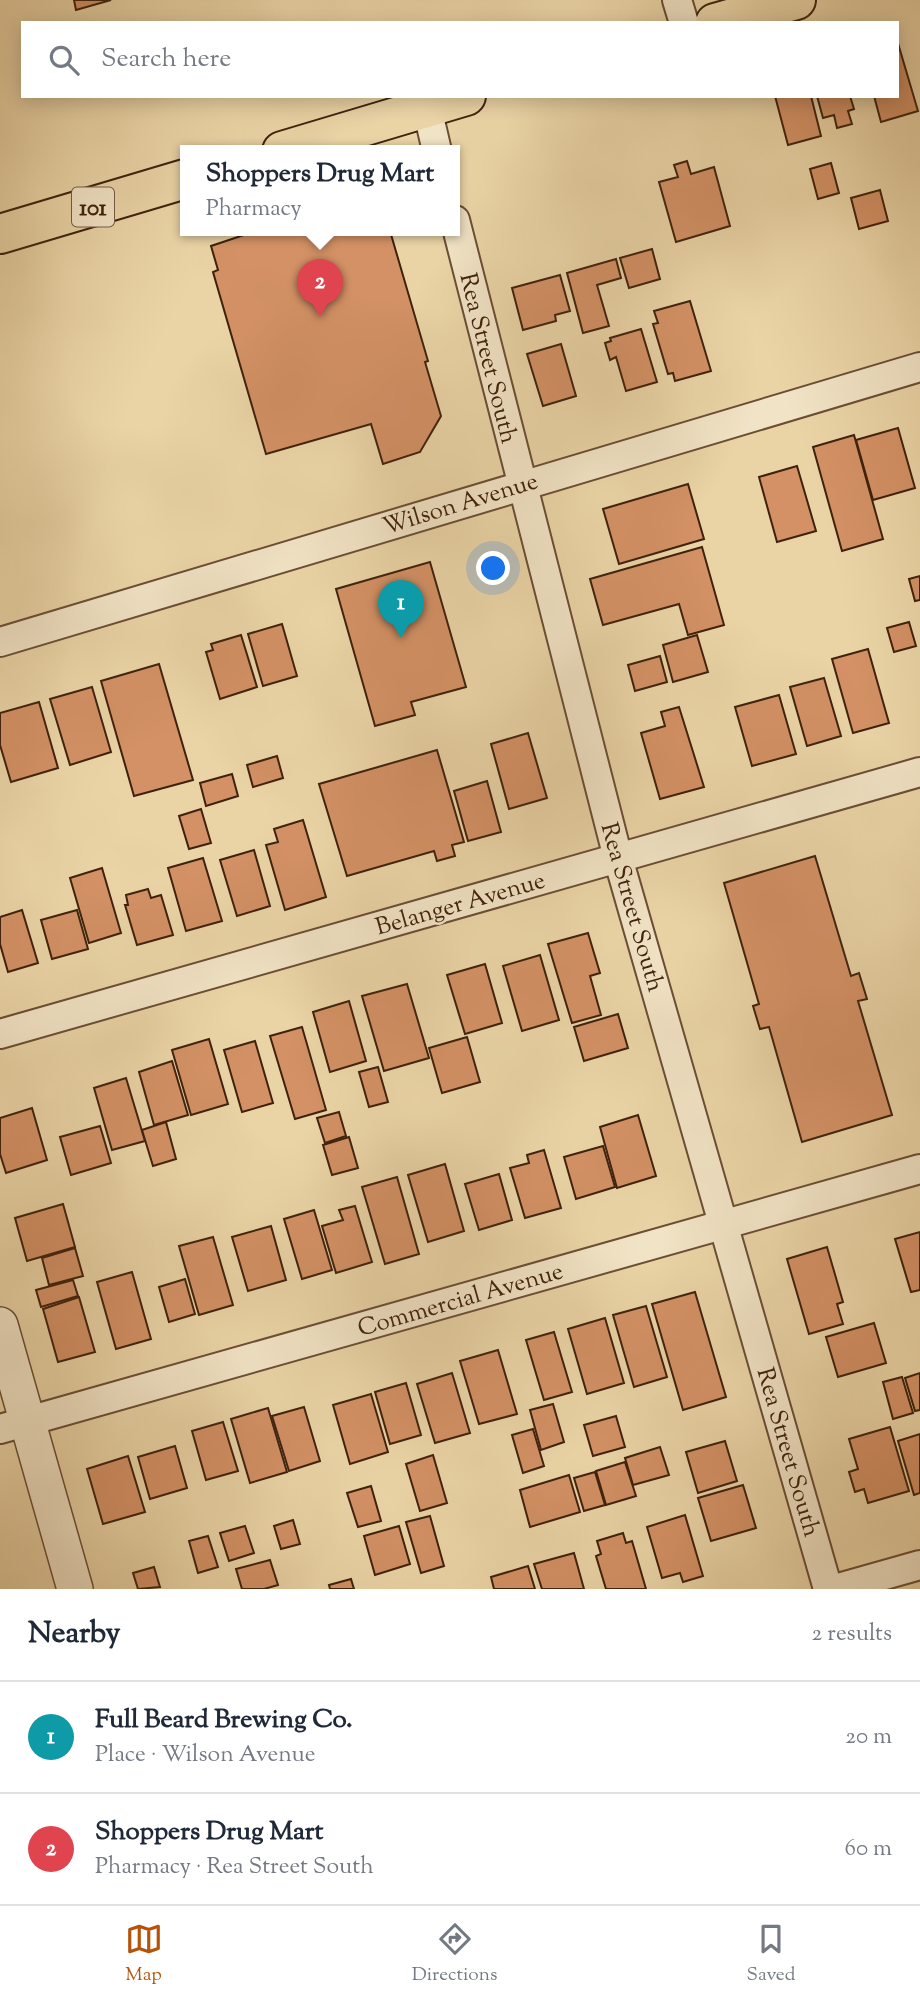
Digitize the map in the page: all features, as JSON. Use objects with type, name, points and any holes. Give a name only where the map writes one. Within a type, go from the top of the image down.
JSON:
[{"type":"main road","points":[[722,21],[796,0]]},
{"type":"main road","points":[[302,145],[460,98]]},
{"type":"main road","name":"101","points":[[0,234],[180,180]]},
{"type":"street","points":[[677,0],[683,21]]},
{"type":"street","points":[[427,108],[436,145]]},
{"type":"street","name":"Rea Street South","points":[[459,236],[618,859],[828,1589]]},
{"type":"street","name":"Wilson Avenue","points":[[0,642],[920,367]]},
{"type":"street","name":"Belanger Avenue","points":[[0,1034],[920,772]]},
{"type":"street","name":"Commercial Avenue","points":[[14,1425],[920,1169]]},
{"type":"street","points":[[0,1325],[14,1425],[75,1589]]},
{"type":"street","points":[[835,1589],[920,1565]]},
{"type":"building","points":[[74,0],[111,0],[76,10]]},
{"type":"building","points":[[899,47],[918,111],[881,122],[875,98],[899,98]]},
{"type":"building","points":[[776,98],[812,98],[821,136],[788,145]]},
{"type":"building","points":[[818,98],[851,98],[854,109],[848,111],[852,124],[837,128],[834,115],[823,118]]},
{"type":"building","points":[[687,161],[691,174],[714,167],[730,226],[676,242],[659,182],[678,177],[674,165]]},
{"type":"building","points":[[831,163],[839,193],[818,199],[810,169]]},
{"type":"building","points":[[880,190],[888,221],[859,229],[851,198]]},
{"type":"building","points":[[241,236],[391,236],[441,416],[420,452],[383,464],[371,424],[266,454],[213,272],[218,270],[211,246]]},
{"type":"building","points":[[652,249],[660,279],[629,288],[620,258]]},
{"type":"building","points":[[616,259],[621,278],[597,285],[609,326],[583,333],[567,273]]},
{"type":"building","points":[[560,275],[570,311],[555,315],[556,321],[523,330],[512,288]]},
{"type":"building","points":[[690,301],[711,371],[675,381],[673,373],[668,374],[653,324],[658,323],[654,311]]},
{"type":"building","points":[[641,329],[657,382],[626,391],[616,357],[610,360],[605,343],[611,341],[610,338]]},
{"type":"building","points":[[561,344],[576,396],[543,406],[527,354]]},
{"type":"building","points":[[898,428],[915,488],[873,500],[856,440]]},
{"type":"building","points":[[854,435],[883,539],[842,551],[813,447]]},
{"type":"building","points":[[797,466],[816,531],[777,542],[759,477]]},
{"type":"building","points":[[688,484],[704,539],[619,564],[603,509]]},
{"type":"building","points":[[702,547],[724,625],[688,635],[679,604],[603,625],[590,579]]},
{"type":"building","points":[[430,562],[466,687],[411,702],[415,715],[375,726],[336,589]]},
{"type":"building","points":[[920,576],[920,600],[915,601],[909,579]]},
{"type":"building","points":[[909,622],[916,646],[894,652],[887,628]]},
{"type":"building","points":[[282,624],[297,676],[263,686],[248,634]]},
{"type":"building","points":[[241,635],[257,687],[220,699],[206,652],[213,650],[211,644]]},
{"type":"building","points":[[697,635],[708,672],[673,682],[663,645]]},
{"type":"building","points":[[868,649],[889,723],[853,733],[832,659]]},
{"type":"building","points":[[660,656],[667,682],[635,691],[628,665]]},
{"type":"building","points":[[159,664],[193,780],[134,796],[101,681]]},
{"type":"building","points":[[824,678],[841,736],[807,746],[790,687]]},
{"type":"building","points":[[92,687],[111,752],[70,765],[50,699]]},
{"type":"building","points":[[779,695],[796,754],[752,766],[735,707]]},
{"type":"building","points":[[39,702],[58,768],[11,782],[0,745],[0,713]]},
{"type":"building","points":[[679,707],[704,787],[660,799],[641,733],[665,726],[661,712]]},
{"type":"building","points":[[528,733],[547,798],[509,809],[491,744]]},
{"type":"building","points":[[437,750],[464,842],[452,845],[455,856],[437,861],[434,851],[347,876],[319,784]]},
{"type":"building","points":[[277,756],[283,778],[253,787],[247,765]]},
{"type":"building","points":[[232,774],[238,796],[206,806],[200,783]]},
{"type":"building","points":[[487,781],[501,832],[468,841],[454,791]]},
{"type":"building","points":[[201,809],[211,843],[189,849],[179,816]]},
{"type":"building","points":[[303,820],[326,897],[285,910],[266,845],[278,842],[274,829]]},
{"type":"building","points":[[254,850],[270,906],[237,916],[220,860]]},
{"type":"building","points":[[815,856],[851,976],[859,973],[867,999],[858,1001],[892,1115],[802,1142],[769,1027],[760,1029],[753,1006],[759,1004],[724,883]]},
{"type":"building","points":[[203,858],[222,921],[186,931],[168,868]]},
{"type":"building","points":[[102,868],[121,933],[89,943],[70,878]]},
{"type":"building","points":[[148,889],[151,898],[161,895],[173,935],[137,945],[125,905],[128,905],[126,895]]},
{"type":"building","points":[[22,910],[38,963],[8,972],[0,944],[0,917]]},
{"type":"building","points":[[77,910],[88,949],[52,959],[41,920]]},
{"type":"building","points":[[588,933],[600,973],[590,976],[601,1015],[572,1023],[548,944]]},
{"type":"building","points":[[540,955],[559,1020],[522,1031],[503,966]]},
{"type":"building","points":[[485,964],[502,1023],[465,1034],[447,975]]},
{"type":"building","points":[[407,984],[429,1058],[384,1071],[362,996]]},
{"type":"building","points":[[349,1001],[366,1061],[330,1072],[313,1012]]},
{"type":"building","points":[[618,1014],[628,1048],[584,1061],[574,1027]]},
{"type":"building","points":[[302,1027],[326,1110],[295,1119],[270,1036]]},
{"type":"building","points":[[467,1037],[480,1082],[442,1093],[429,1048]]},
{"type":"building","points":[[209,1039],[228,1104],[191,1115],[172,1050]]},
{"type":"building","points":[[255,1041],[273,1103],[242,1112],[224,1050]]},
{"type":"building","points":[[172,1061],[188,1115],[154,1125],[139,1072]]},
{"type":"building","points":[[378,1067],[388,1102],[369,1107],[359,1072]]},
{"type":"building","points":[[126,1078],[145,1141],[112,1150],[94,1088]]},
{"type":"building","points":[[32,1108],[47,1160],[6,1173],[0,1154],[0,1118]]},
{"type":"building","points":[[339,1112],[346,1136],[325,1143],[317,1118]]},
{"type":"building","points":[[638,1115],[656,1176],[617,1188],[600,1127]]},
{"type":"building","points":[[166,1122],[176,1159],[153,1166],[142,1130]]},
{"type":"building","points":[[100,1126],[111,1163],[71,1175],[60,1137]]},
{"type":"building","points":[[349,1137],[358,1168],[332,1175],[323,1145]]},
{"type":"building","points":[[603,1146],[615,1187],[576,1199],[564,1157]]},
{"type":"building","points":[[544,1150],[561,1208],[525,1218],[510,1168],[529,1163],[527,1155]]},
{"type":"building","points":[[445,1164],[464,1231],[428,1242],[408,1175]]},
{"type":"building","points":[[499,1174],[512,1220],[479,1230],[465,1184]]},
{"type":"building","points":[[397,1177],[419,1254],[385,1264],[362,1187]]},
{"type":"building","points":[[63,1204],[75,1247],[27,1261],[15,1218]]},
{"type":"building","points":[[355,1206],[372,1262],[336,1273],[322,1226],[343,1220],[339,1210]]},
{"type":"building","points":[[314,1210],[332,1270],[302,1279],[284,1219]]},
{"type":"building","points":[[271,1226],[286,1280],[248,1291],[232,1237]]},
{"type":"building","points":[[920,1232],[920,1290],[911,1292],[895,1239]]},
{"type":"building","points":[[213,1237],[233,1305],[199,1315],[179,1246]]},
{"type":"building","points":[[827,1247],[843,1302],[837,1304],[843,1324],[809,1334],[787,1259]]},
{"type":"building","points":[[75,1248],[83,1276],[49,1285],[42,1258]]},
{"type":"building","points":[[132,1272],[151,1339],[116,1349],[97,1282]]},
{"type":"building","points":[[185,1279],[195,1314],[169,1322],[159,1287]]},
{"type":"building","points":[[73,1280],[78,1296],[41,1307],[36,1290]]},
{"type":"building","points":[[695,1292],[726,1397],[683,1410],[652,1304]]},
{"type":"building","points":[[79,1297],[95,1352],[58,1362],[43,1309]]},
{"type":"building","points":[[646,1306],[667,1377],[634,1387],[613,1315]]},
{"type":"building","points":[[605,1318],[624,1383],[587,1394],[568,1329]]},
{"type":"building","points":[[874,1323],[886,1363],[838,1377],[826,1337]]},
{"type":"building","points":[[554,1332],[572,1392],[544,1400],[526,1340]]},
{"type":"building","points":[[498,1350],[517,1414],[479,1424],[460,1361]]},
{"type":"building","points":[[452,1373],[470,1433],[435,1443],[417,1384]]},
{"type":"building","points":[[920,1373],[920,1410],[915,1411],[905,1378]]},
{"type":"building","points":[[902,1377],[913,1413],[893,1419],[883,1382]]},
{"type":"building","points":[[406,1383],[421,1435],[390,1444],[375,1392]]},
{"type":"building","points":[[371,1394],[388,1452],[350,1464],[333,1405]]},
{"type":"building","points":[[553,1404],[564,1442],[541,1450],[530,1410]]},
{"type":"building","points":[[304,1407],[320,1461],[289,1471],[272,1416]]},
{"type":"building","points":[[268,1408],[287,1472],[250,1483],[231,1419]]},
{"type":"building","points":[[616,1416],[625,1447],[593,1456],[584,1425]]},
{"type":"building","points":[[223,1422],[238,1471],[206,1480],[192,1431]]},
{"type":"building","points":[[890,1427],[909,1491],[868,1503],[864,1489],[855,1492],[849,1472],[858,1469],[849,1439]]},
{"type":"building","points":[[533,1429],[544,1466],[523,1473],[512,1435]]},
{"type":"building","points":[[920,1434],[920,1493],[914,1495],[898,1441]]},
{"type":"building","points":[[725,1441],[737,1481],[698,1493],[686,1452]]},
{"type":"building","points":[[175,1446],[187,1488],[150,1499],[138,1457]]},
{"type":"building","points":[[660,1447],[669,1475],[633,1485],[625,1458]]},
{"type":"building","points":[[433,1455],[447,1503],[420,1511],[406,1464]]},
{"type":"building","points":[[128,1456],[145,1512],[103,1524],[87,1469]]},
{"type":"building","points":[[625,1462],[636,1496],[606,1505],[596,1471]]},
{"type":"building","points":[[595,1472],[605,1505],[584,1511],[574,1478]]},
{"type":"building","points":[[569,1475],[580,1512],[530,1527],[520,1490]]},
{"type":"building","points":[[743,1485],[756,1528],[711,1541],[698,1498]]},
{"type":"building","points":[[371,1486],[381,1521],[358,1527],[347,1493]]},
{"type":"building","points":[[685,1515],[703,1576],[683,1582],[680,1573],[662,1578],[647,1527]]},
{"type":"building","points":[[430,1516],[444,1566],[421,1573],[406,1522]]},
{"type":"building","points":[[293,1520],[300,1544],[281,1549],[274,1526]]},
{"type":"building","points":[[245,1526],[254,1553],[229,1561],[220,1533]]},
{"type":"building","points":[[399,1526],[410,1564],[375,1575],[364,1536]]},
{"type":"building","points":[[623,1533],[626,1543],[632,1541],[646,1589],[606,1589],[596,1556],[601,1554],[597,1541]]},
{"type":"building","points":[[208,1536],[218,1567],[198,1573],[189,1541]]},
{"type":"building","points":[[574,1553],[584,1589],[542,1589],[534,1564]]},
{"type":"building","points":[[270,1560],[278,1585],[264,1589],[242,1589],[236,1569]]},
{"type":"building","points":[[528,1566],[535,1589],[494,1589],[491,1577]]},
{"type":"building","points":[[154,1567],[160,1587],[138,1589],[133,1573]]},
{"type":"building","points":[[351,1579],[354,1589],[330,1589],[329,1585]]},
{"type":"place","name":"Shoppers Drug Mart","points":[[320,317]]},
{"type":"place","name":"Full Beard Brewing Co.","points":[[401,638]]}]
